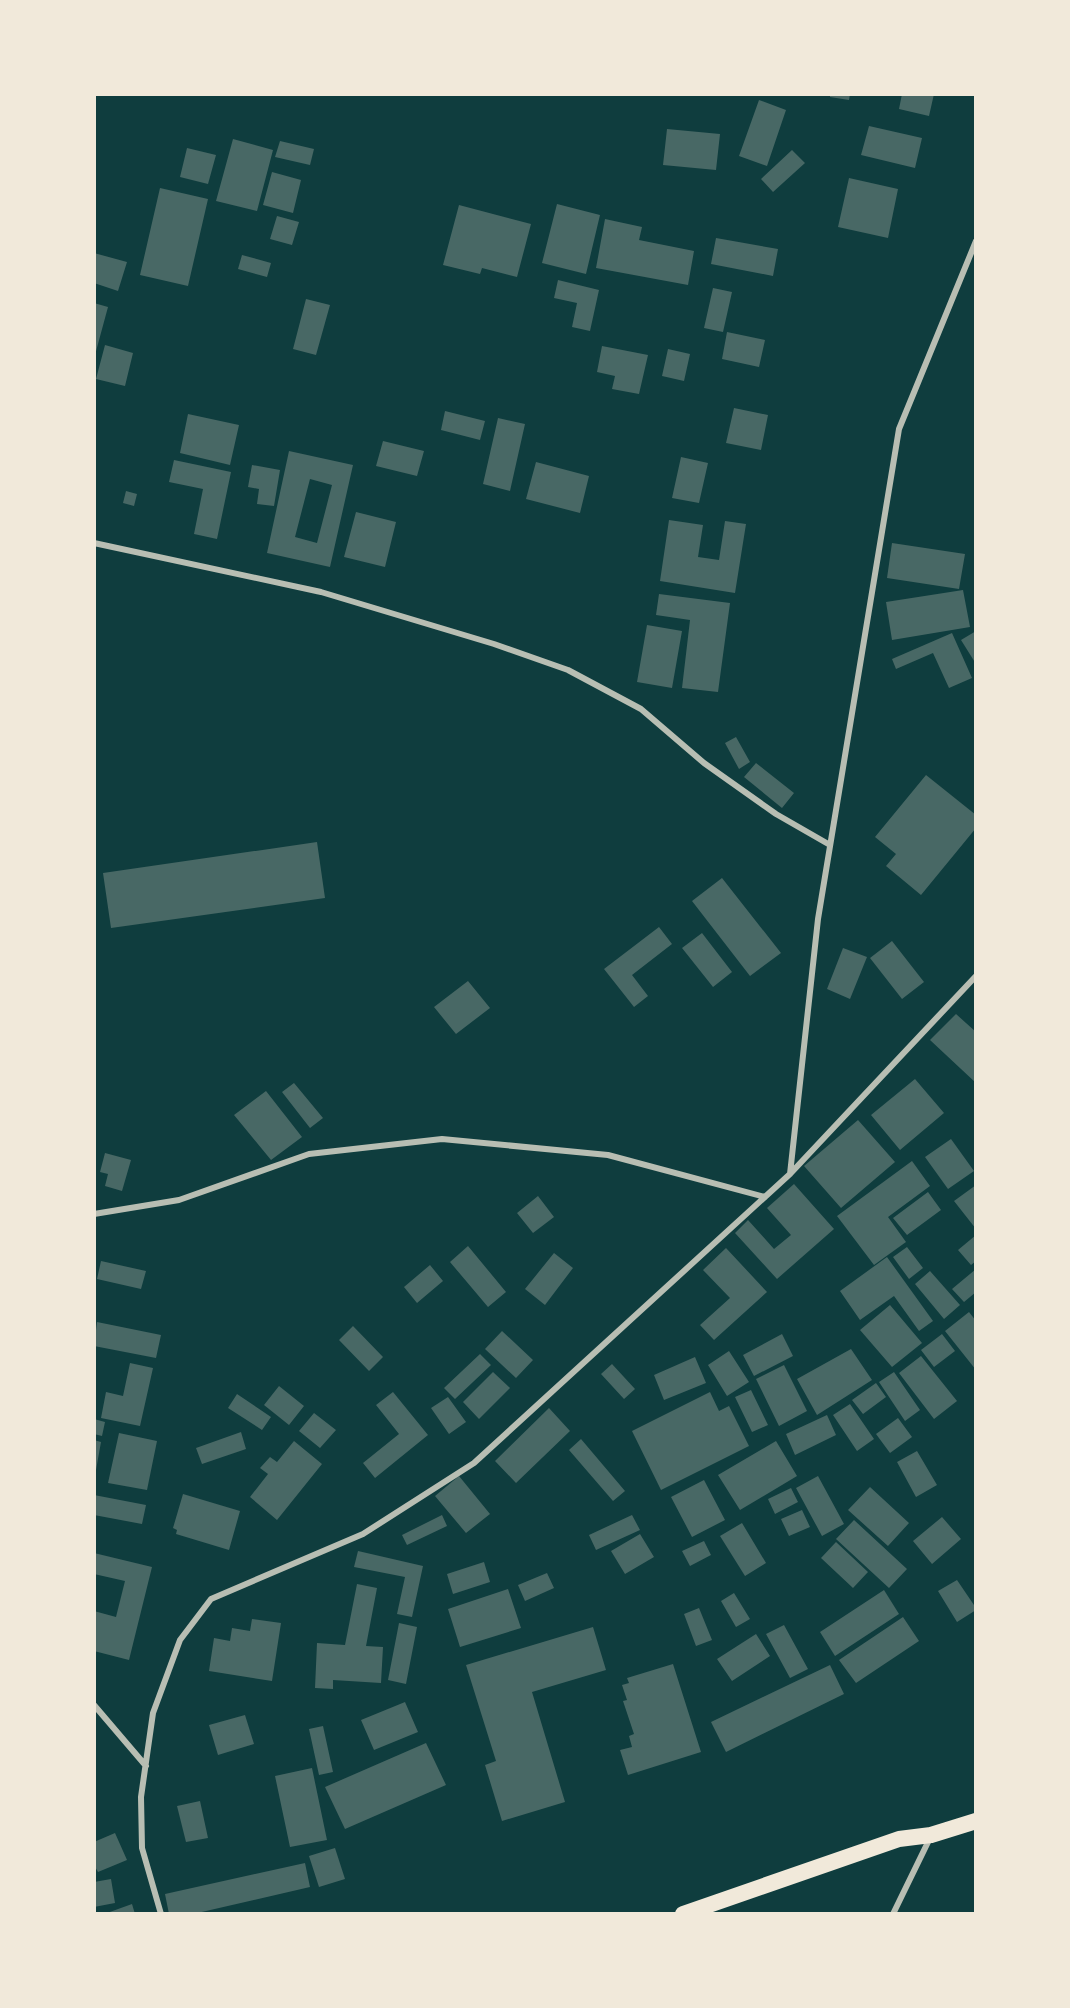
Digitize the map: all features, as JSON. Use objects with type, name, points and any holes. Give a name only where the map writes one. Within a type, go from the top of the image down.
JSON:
[{"type":"highway","points":[[683,1914],[899,1839],[931,1835],[975,1821]]},
{"type":"street","points":[[790,1174],[818,919],[899,429],[975,241]]},
{"type":"street","points":[[94,543],[321,592],[494,644],[567,670],[640,709],[704,763],[776,814],[830,845]]},
{"type":"street","points":[[162,1914],[142,1848],[141,1797],[153,1713],[180,1640],[211,1599],[363,1534],[474,1463],[790,1174],[975,976]]},
{"type":"street","points":[[94,1214],[179,1200],[309,1154],[442,1139],[609,1155],[765,1197]]},
{"type":"street","points":[[94,1705],[146,1766]]},
{"type":"street","points":[[893,1914],[931,1835]]},
{"type":"building","points":[[830,94],[850,94],[849,100],[830,97]]},
{"type":"building","points":[[902,94],[934,94],[929,116],[899,109]]},
{"type":"building","points":[[759,100],[786,110],[767,166],[739,156]]},
{"type":"building","points":[[869,126],[922,138],[915,168],[861,155]]},
{"type":"building","points":[[667,129],[720,134],[716,170],[663,165]]},
{"type":"building","points":[[233,139],[273,150],[257,211],[216,201]]},
{"type":"building","points":[[280,141],[314,149],[310,165],[275,157]]},
{"type":"building","points":[[187,148],[216,155],[208,184],[180,177]]},
{"type":"building","points":[[792,150],[805,163],[773,192],[761,179]]},
{"type":"building","points":[[272,172],[301,180],[293,213],[263,205]]},
{"type":"building","points":[[849,178],[898,189],[888,238],[838,227]]},
{"type":"building","points":[[160,188],[208,199],[188,286],[140,275]]},
{"type":"building","points":[[557,204],[600,215],[586,274],[542,263]]},
{"type":"building","points":[[459,205],[531,224],[517,277],[482,268],[480,274],[443,265]]},
{"type":"building","points":[[277,216],[299,222],[292,245],[270,239]]},
{"type":"building","points":[[605,219],[642,227],[639,240],[694,251],[688,285],[596,268]]},
{"type":"building","points":[[716,238],[778,249],[773,276],[711,264]]},
{"type":"building","points":[[94,253],[127,262],[118,291],[94,283]]},
{"type":"building","points":[[242,255],[271,263],[267,277],[238,269]]},
{"type":"building","points":[[558,280],[599,290],[590,331],[572,327],[577,303],[554,298]]},
{"type":"building","points":[[713,288],[732,292],[723,332],[704,328]]},
{"type":"building","points":[[306,299],[330,305],[316,355],[293,349]]},
{"type":"building","points":[[94,303],[108,307],[95,355],[94,355]]},
{"type":"building","points":[[727,332],[765,340],[759,367],[722,359]]},
{"type":"building","points":[[105,345],[133,353],[125,386],[96,379]]},
{"type":"building","points":[[602,346],[648,355],[639,394],[612,389],[615,376],[597,372]]},
{"type":"building","points":[[668,349],[690,354],[684,381],[662,376]]},
{"type":"building","points":[[734,408],[768,415],[761,450],[726,443]]},
{"type":"building","points":[[445,411],[485,421],[480,440],[441,430]]},
{"type":"building","points":[[188,414],[239,425],[230,465],[180,453]]},
{"type":"building","points":[[498,418],[525,424],[510,491],[483,484]]},
{"type":"building","points":[[383,441],[424,451],[417,476],[376,466]]},
{"type":"building","points":[[289,451],[353,465],[330,567],[267,553]],"holes":[[[310,479],[332,485],[317,543],[295,537]]]},
{"type":"building","points":[[681,457],[708,463],[699,503],[672,498]]},
{"type":"building","points":[[174,460],[231,472],[217,539],[194,534],[203,489],[169,482]]},
{"type":"building","points":[[536,462],[589,476],[580,513],[526,499]]},
{"type":"building","points":[[252,465],[280,470],[274,506],[257,504],[259,489],[248,487]]},
{"type":"building","points":[[126,491],[137,494],[134,506],[123,503]]},
{"type":"building","points":[[356,512],[396,522],[385,567],[344,557]]},
{"type":"building","points":[[669,520],[703,525],[698,557],[719,560],[725,521],[746,524],[735,593],[660,581]]},
{"type":"building","points":[[892,543],[965,554],[959,589],[887,578]]},
{"type":"building","points":[[963,590],[970,627],[892,640],[886,602]]},
{"type":"building","points":[[659,594],[730,603],[718,692],[682,688],[690,620],[656,615]]},
{"type":"building","points":[[647,625],[682,631],[672,688],[637,682]]},
{"type":"building","points":[[976,631],[976,664],[961,640]]},
{"type":"building","points":[[952,633],[972,678],[949,688],[933,653],[896,669],[892,659]]},
{"type":"building","points":[[736,737],[750,762],[739,769],[725,743]]},
{"type":"building","points":[[756,763],[794,793],[782,808],[744,777]]},
{"type":"building","points":[[926,775],[976,815],[976,828],[921,895],[886,866],[896,854],[875,837]]},
{"type":"building","points":[[317,842],[325,898],[111,928],[103,873]]},
{"type":"building","points":[[722,878],[781,953],[750,976],[692,901]]},
{"type":"building","points":[[659,927],[672,944],[632,975],[648,996],[634,1007],[604,969]]},
{"type":"building","points":[[702,933],[732,972],[713,987],[682,948]]},
{"type":"building","points":[[892,941],[924,982],[902,999],[870,958]]},
{"type":"building","points":[[843,948],[867,957],[850,999],[827,989]]},
{"type":"building","points":[[468,981],[490,1008],[456,1034],[434,1007]]},
{"type":"building","points":[[956,1014],[976,1032],[976,1083],[930,1040]]},
{"type":"building","points":[[915,1079],[944,1113],[900,1150],[871,1115]]},
{"type":"building","points":[[294,1083],[323,1118],[310,1128],[282,1092]]},
{"type":"building","points":[[266,1091],[302,1137],[271,1160],[234,1115]]},
{"type":"building","points":[[858,1120],[895,1162],[841,1208],[804,1166]]},
{"type":"building","points":[[951,1139],[974,1171],[948,1189],[925,1157]]},
{"type":"building","points":[[105,1153],[131,1160],[122,1191],[105,1186],[108,1174],[100,1172]]},
{"type":"building","points":[[912,1161],[930,1186],[888,1217],[906,1242],[874,1265],[837,1216]]},
{"type":"building","points":[[794,1184],[834,1229],[777,1279],[735,1233],[748,1220],[774,1249],[791,1235],[767,1208]]},
{"type":"building","points":[[976,1185],[976,1229],[954,1201]]},
{"type":"building","points":[[928,1192],[941,1210],[907,1235],[893,1218]]},
{"type":"building","points":[[538,1196],[554,1217],[533,1233],[517,1213]]},
{"type":"building","points":[[976,1235],[976,1261],[971,1265],[958,1250]]},
{"type":"building","points":[[468,1246],[506,1292],[488,1307],[450,1262]]},
{"type":"building","points":[[907,1247],[923,1268],[909,1279],[893,1257]]},
{"type":"building","points":[[726,1248],[767,1292],[714,1340],[700,1325],[730,1298],[703,1270]]},
{"type":"building","points":[[554,1253],[573,1268],[545,1305],[525,1289]]},
{"type":"building","points":[[887,1257],[933,1321],[919,1331],[894,1296],[860,1320],[840,1291]]},
{"type":"building","points":[[101,1261],[146,1271],[141,1289],[97,1279]]},
{"type":"building","points":[[430,1265],[443,1281],[417,1303],[404,1287]]},
{"type":"building","points":[[976,1269],[976,1292],[964,1302],[952,1289]]},
{"type":"building","points":[[930,1271],[960,1305],[944,1319],[915,1284]]},
{"type":"building","points":[[890,1305],[922,1343],[892,1367],[860,1330]]},
{"type":"building","points":[[969,1312],[976,1321],[976,1370],[945,1331]]},
{"type":"building","points":[[97,1322],[161,1335],[156,1358],[94,1346]]},
{"type":"building","points":[[353,1326],[383,1357],[369,1371],[339,1340]]},
{"type":"building","points":[[502,1331],[533,1360],[516,1378],[485,1349]]},
{"type":"building","points":[[782,1334],[793,1356],[754,1376],[743,1355]]},
{"type":"building","points":[[942,1334],[955,1351],[934,1367],[921,1350]]},
{"type":"building","points":[[851,1349],[872,1380],[817,1415],[797,1379]]},
{"type":"building","points":[[729,1351],[749,1382],[727,1396],[708,1365]]},
{"type":"building","points":[[480,1354],[491,1365],[455,1399],[444,1388]]},
{"type":"building","points":[[921,1356],[957,1401],[934,1419],[899,1373]]},
{"type":"building","points":[[695,1357],[706,1383],[664,1400],[654,1375]]},
{"type":"building","points":[[130,1363],[153,1368],[140,1426],[101,1418],[106,1392],[123,1396]]},
{"type":"building","points":[[612,1364],[635,1389],[624,1399],[601,1374]]},
{"type":"building","points":[[784,1365],[807,1411],[779,1426],[756,1379]]},
{"type":"building","points":[[493,1372],[510,1388],[479,1419],[463,1402]]},
{"type":"building","points":[[894,1372],[920,1410],[905,1421],[879,1382]]},
{"type":"building","points":[[876,1383],[886,1397],[863,1414],[852,1400]]},
{"type":"building","points":[[279,1386],[304,1406],[289,1425],[264,1405]]},
{"type":"building","points":[[751,1390],[768,1425],[752,1432],[735,1397]]},
{"type":"building","points":[[393,1392],[428,1435],[375,1478],[363,1463],[399,1434],[376,1405]]},
{"type":"building","points":[[710,1392],[719,1411],[729,1406],[749,1446],[661,1490],[632,1431]]},
{"type":"building","points":[[237,1394],[271,1417],[262,1430],[228,1408]]},
{"type":"building","points":[[448,1397],[466,1422],[449,1434],[431,1408]]},
{"type":"building","points":[[850,1404],[874,1439],[857,1451],[833,1415]]},
{"type":"building","points":[[549,1408],[570,1431],[516,1483],[495,1461]]},
{"type":"building","points":[[314,1413],[336,1430],[320,1448],[299,1431]]},
{"type":"building","points":[[827,1415],[836,1435],[795,1455],[786,1434]]},
{"type":"building","points":[[898,1418],[912,1437],[890,1453],[876,1434]]},
{"type":"building","points":[[94,1419],[105,1422],[102,1436],[94,1434]]},
{"type":"building","points":[[241,1432],[246,1449],[202,1464],[196,1448]]},
{"type":"building","points":[[119,1433],[157,1441],[147,1490],[108,1483]]},
{"type":"building","points":[[581,1439],[625,1491],[613,1501],[569,1450]]},
{"type":"building","points":[[94,1440],[101,1442],[96,1470],[94,1470]]},
{"type":"building","points":[[294,1441],[322,1464],[277,1520],[250,1497],[268,1474],[260,1468],[270,1457],[277,1462]]},
{"type":"building","points":[[776,1441],[797,1476],[740,1510],[718,1475]]},
{"type":"building","points":[[917,1451],[937,1485],[916,1497],[897,1462]]},
{"type":"building","points":[[459,1476],[490,1514],[466,1533],[435,1496]]},
{"type":"building","points":[[818,1476],[844,1524],[822,1536],[796,1488]]},
{"type":"building","points":[[704,1480],[725,1520],[692,1537],[671,1497]]},
{"type":"building","points":[[870,1487],[909,1523],[888,1546],[848,1510]]},
{"type":"building","points":[[791,1488],[798,1502],[775,1514],[768,1499]]},
{"type":"building","points":[[183,1494],[240,1511],[229,1550],[176,1534],[177,1530],[173,1528]]},
{"type":"building","points":[[94,1495],[146,1505],[142,1524],[94,1515]]},
{"type":"building","points":[[802,1510],[810,1527],[789,1536],[781,1519]]},
{"type":"building","points":[[442,1515],[447,1526],[407,1545],[402,1535]]},
{"type":"building","points":[[632,1515],[640,1530],[596,1550],[589,1535]]},
{"type":"building","points":[[942,1517],[961,1539],[932,1564],[913,1541]]},
{"type":"building","points":[[854,1520],[907,1569],[889,1588],[836,1539]]},
{"type":"building","points":[[742,1523],[766,1563],[745,1576],[720,1536]]},
{"type":"building","points":[[640,1534],[654,1557],[625,1574],[611,1551]]},
{"type":"building","points":[[704,1541],[711,1555],[690,1566],[682,1551]]},
{"type":"building","points":[[836,1542],[868,1572],[853,1588],[821,1558]]},
{"type":"building","points":[[358,1551],[423,1566],[412,1617],[397,1614],[405,1577],[354,1567]]},
{"type":"building","points":[[94,1553],[152,1567],[129,1660],[94,1651],[94,1611],[116,1617],[125,1581],[94,1574]]},
{"type":"building","points":[[484,1562],[490,1582],[453,1594],[447,1574]]},
{"type":"building","points":[[547,1573],[554,1588],[525,1601],[518,1585]]},
{"type":"building","points":[[957,1580],[976,1610],[957,1622],[938,1591]]},
{"type":"building","points":[[357,1584],[377,1588],[366,1646],[383,1647],[381,1683],[333,1680],[333,1689],[315,1688],[317,1643],[345,1645]]},
{"type":"building","points":[[508,1589],[521,1628],[460,1647],[448,1609]]},
{"type":"building","points":[[884,1590],[899,1614],[835,1656],[820,1632]]},
{"type":"building","points":[[734,1593],[750,1619],[736,1627],[721,1601]]},
{"type":"building","points":[[699,1608],[712,1640],[696,1646],[684,1614]]},
{"type":"building","points":[[903,1617],[919,1641],[856,1683],[839,1660]]},
{"type":"building","points":[[252,1619],[281,1623],[272,1681],[209,1671],[214,1638],[230,1641],[232,1628],[250,1631]]},
{"type":"building","points":[[399,1623],[417,1627],[406,1684],[388,1680]]},
{"type":"building","points":[[784,1625],[808,1669],[790,1678],[766,1634]]},
{"type":"building","points":[[593,1627],[606,1670],[532,1692],[565,1802],[502,1821],[485,1765],[496,1761],[466,1665]]},
{"type":"building","points":[[756,1634],[770,1656],[732,1681],[717,1659]]},
{"type":"building","points":[[673,1664],[701,1752],[628,1775],[620,1750],[632,1747],[629,1736],[634,1734],[623,1701],[627,1700],[622,1685],[629,1683],[627,1678]]},
{"type":"building","points":[[830,1665],[844,1694],[726,1752],[711,1722]]},
{"type":"building","points":[[405,1702],[418,1732],[374,1750],[361,1720]]},
{"type":"building","points":[[245,1715],[254,1744],[218,1755],[209,1725]]},
{"type":"building","points":[[323,1726],[333,1772],[319,1775],[309,1729]]},
{"type":"building","points":[[426,1743],[446,1785],[345,1829],[325,1787]]},
{"type":"building","points":[[312,1768],[327,1840],[290,1847],[275,1776]]},
{"type":"building","points":[[200,1801],[208,1838],[186,1842],[177,1806]]},
{"type":"building","points":[[115,1833],[127,1860],[98,1872],[94,1865],[94,1842]]},
{"type":"building","points":[[335,1848],[345,1879],[319,1887],[309,1856]]},
{"type":"building","points":[[305,1863],[310,1887],[193,1914],[169,1914],[165,1894]]},
{"type":"building","points":[[111,1879],[115,1903],[94,1907],[94,1882]]},
{"type":"building","points":[[132,1904],[135,1914],[107,1914],[107,1913]]}]
